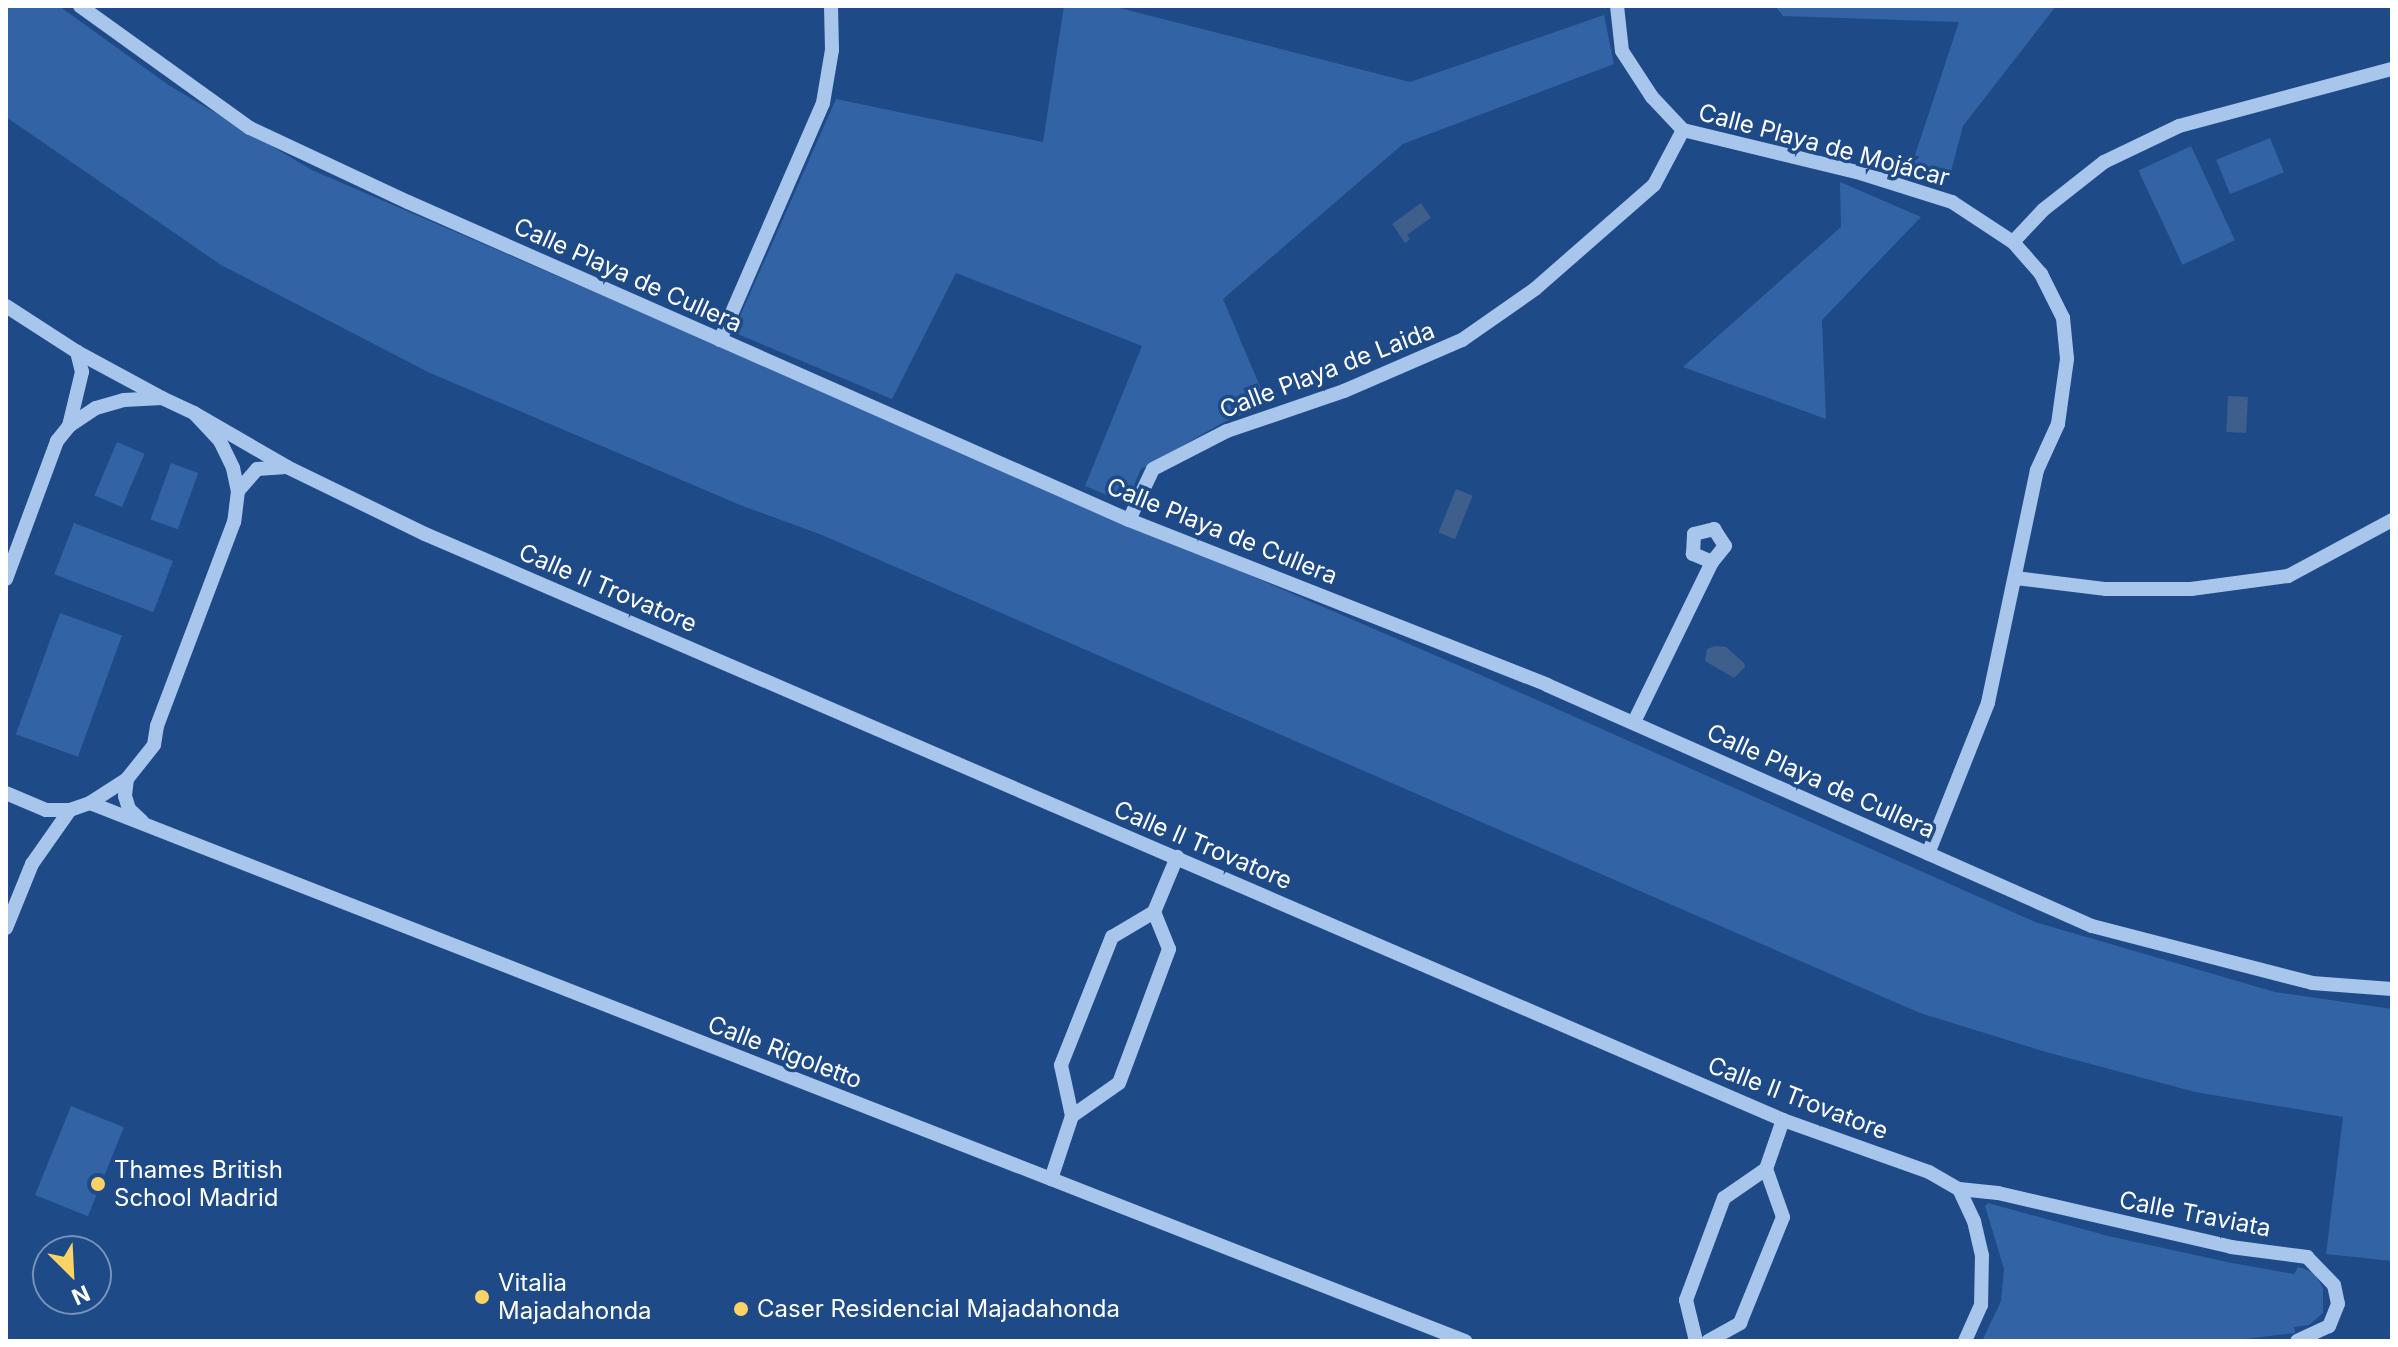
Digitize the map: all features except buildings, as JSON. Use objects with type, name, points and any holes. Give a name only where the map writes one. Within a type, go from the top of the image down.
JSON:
[{"type":"street","name":"Calle Playa de Cullera","points":[[80,6],[250,128],[408,202],[1129,520],[1402,626],[1634,722],[2092,926],[2312,983],[2392,989]]},
{"type":"street","points":[[720,340],[823,103],[832,50],[831,6]]},
{"type":"street","name":"Calle Playa de Mojácar","points":[[1617,6],[1622,51],[1652,97],[1683,130],[1857,172],[1952,202],[2013,242],[2041,274],[2063,318],[2067,359],[2058,424],[2037,470],[1988,703],[1928,854]]},
{"type":"street","points":[[2013,242],[2043,210],[2104,162],[2179,126],[2392,69]]},
{"type":"street","name":"Calle Playa de Laida","points":[[1129,520],[1153,469],[1227,431],[1344,391],[1462,340],[1535,289],[1654,185],[1683,130]]},
{"type":"street","name":"Calle Il Trovatore","points":[[6,306],[77,352],[194,413],[287,467],[425,534],[1783,1120],[1929,1172],[1959,1189]]},
{"type":"street","points":[[69,426],[82,372],[77,352]]},
{"type":"street","points":[[6,579],[57,441],[69,426],[96,408],[124,400],[162,398]]},
{"type":"street","points":[[6,793],[19,802],[46,810],[70,810],[90,803],[127,779],[154,745],[157,726],[234,522],[238,491],[233,468],[220,441],[194,413]]},
{"type":"street","points":[[238,491],[257,469],[287,467]]},
{"type":"street","points":[[2016,578],[2106,589],[2191,589],[2288,576],[2392,520]]},
{"type":"street","points":[[1634,722],[1712,562]]},
{"type":"street","points":[[127,779],[125,796],[129,809],[148,827]]},
{"type":"street","name":"Calle Rigoletto","points":[[90,803],[1465,1341]]},
{"type":"street","points":[[6,928],[32,864],[70,810]]},
{"type":"street","points":[[1051,1179],[1072,1116],[1061,1065],[1112,937],[1154,912],[1177,857]]},
{"type":"street","points":[[1072,1116],[1119,1083],[1169,949],[1154,912]]},
{"type":"street","points":[[1696,1341],[1686,1300],[1724,1198],[1766,1169],[1783,1120]]},
{"type":"street","points":[[1708,1341],[1740,1323],[1783,1217],[1766,1169]]},
{"type":"street","points":[[1959,1189],[1974,1221],[1982,1255],[1981,1305],[1965,1341]]},
{"type":"street","name":"Calle Traviata","points":[[1959,1189],[1998,1193],[2231,1247],[2307,1257],[2334,1285],[2338,1304],[2329,1326],[2297,1341]]},
{"type":"shaded area","points":[[6,6],[59,6],[170,86],[312,170],[1483,676],[2035,922],[2275,992],[2392,1009],[2392,1261],[2326,1254],[2343,1117],[2195,1092],[2046,1052],[1920,1013],[822,535],[740,505],[428,372],[221,265],[6,117]]},
{"type":"shaded area","points":[[1064,6],[1112,6],[1410,82],[1604,15],[1614,64],[1403,144],[1223,299],[1267,403],[1224,422],[1141,469],[1126,503],[1085,486],[1142,346],[956,273],[892,399],[733,332],[836,99],[1043,142]]},
{"type":"shaded area","points":[[1775,6],[2056,6],[1963,126],[1949,179],[1909,173],[1959,22],[1783,16]]},
{"type":"shaded area","points":[[2270,138],[2284,172],[2230,194],[2216,160]]},
{"type":"shaded area","points":[[2191,146],[2235,240],[2182,265],[2138,171]]},
{"type":"shaded area","points":[[1840,182],[1921,217],[1822,320],[1826,419],[1683,367],[1841,227]]},
{"type":"shaded area","points":[[1421,203],[1431,218],[1407,235],[1410,239],[1405,243],[1392,224]]},
{"type":"shaded area","points":[[2228,396],[2248,397],[2246,433],[2226,432]]},
{"type":"shaded area","points":[[117,442],[145,454],[122,507],[94,495]]},
{"type":"shaded area","points":[[171,463],[198,473],[178,529],[150,519]]},
{"type":"shaded area","points":[[1456,489],[1473,496],[1455,539],[1438,533]]},
{"type":"shaded area","points":[[74,523],[173,561],[153,612],[54,574]]},
{"type":"shaded area","points":[[60,613],[122,636],[78,757],[16,734]]},
{"type":"shaded area","points":[[1726,647],[1744,663],[1745,667],[1734,678],[1705,661],[1707,649]]},
{"type":"shaded area","points":[[71,1106],[124,1127],[88,1216],[35,1195]]},
{"type":"shaded area","points":[[1988,1203],[2108,1236],[2232,1263],[2294,1274],[2298,1267],[2305,1269],[2315,1274],[2323,1288],[2323,1313],[2309,1325],[2294,1327],[2295,1333],[2228,1341],[1982,1341],[2001,1301],[2004,1269],[1985,1206]]},
{"type":"place","name":"Thames British School Madrid","points":[[98,1184]]},
{"type":"place","name":"Vitalia Majadahonda","points":[[482,1297]]},
{"type":"place","name":"Caser Residencial Majadahonda","points":[[741,1309]]}]
